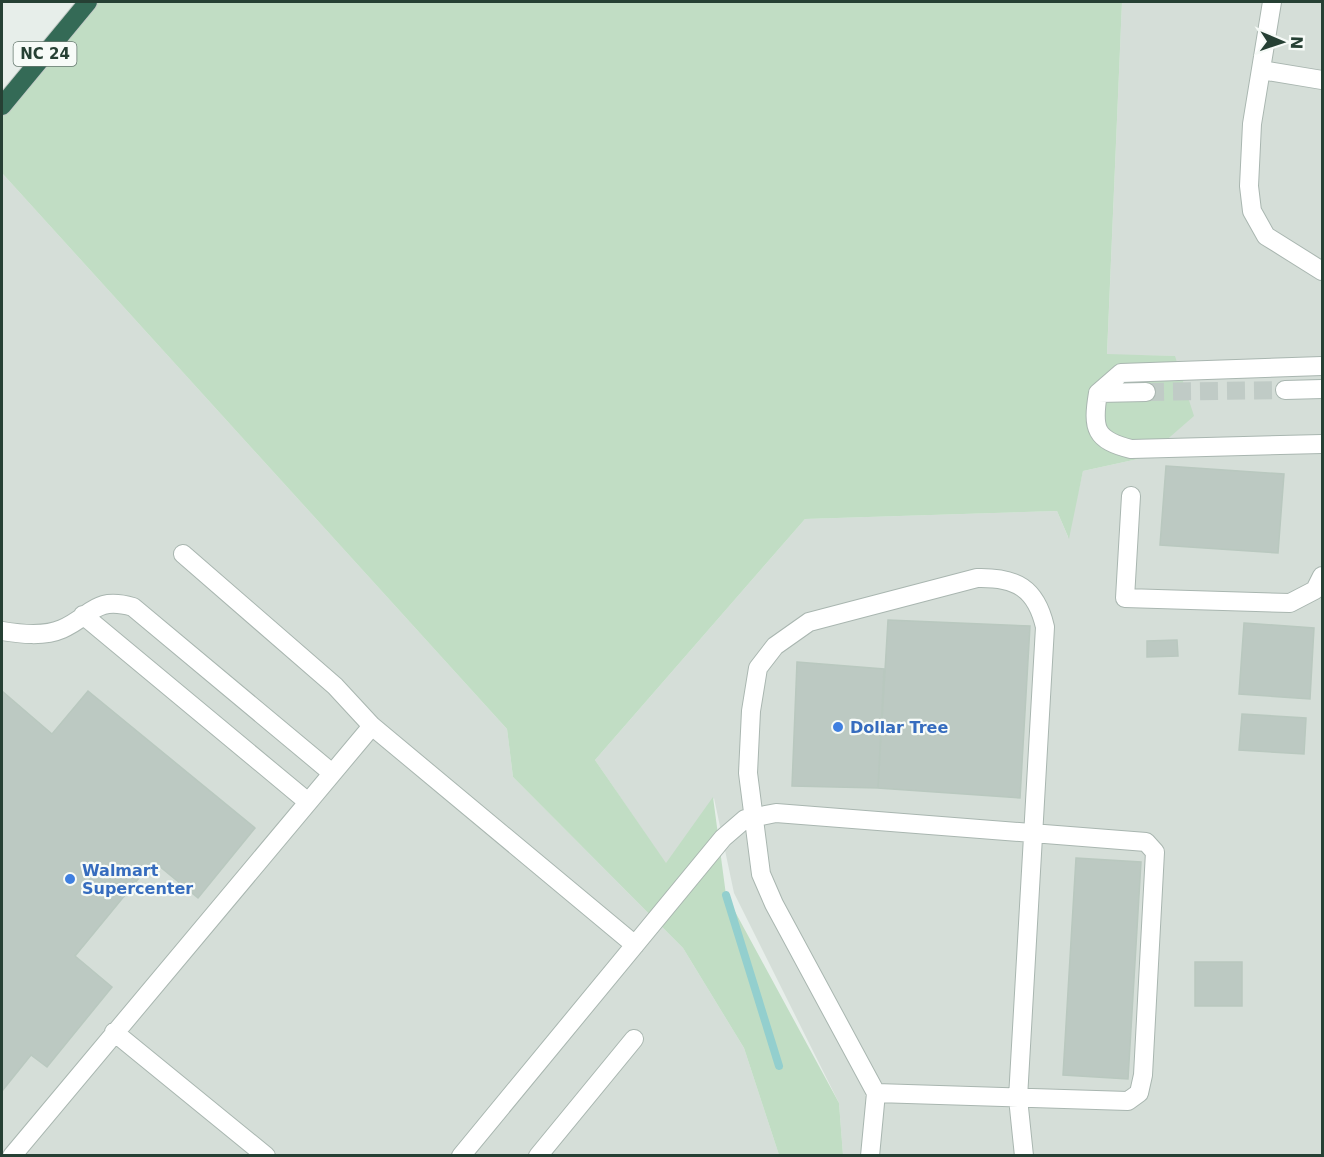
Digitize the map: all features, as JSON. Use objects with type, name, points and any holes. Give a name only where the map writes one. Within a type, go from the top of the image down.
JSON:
[{"type":"highway","name":"NC 24","points":[[2,106],[88,2]]},
{"type":"lane","points":[[1272,2],[1252,124],[1249,186],[1252,211],[1266,236],[1323,271]]},
{"type":"lane","points":[[1261,69],[1323,80]]},
{"type":"lane","points":[[1323,366],[1121,373],[1098,393],[1094,417],[1098,432],[1109,443],[1131,449],[1323,444]]},
{"type":"lane","points":[[1285,390],[1323,389]]},
{"type":"lane","points":[[1098,393],[1146,392]]},
{"type":"lane","points":[[1131,496],[1125,598],[1290,603],[1315,590],[1323,576]]},
{"type":"lane","points":[[183,554],[335,686],[372,726],[635,945]]},
{"type":"lane","points":[[870,1155],[876,1093],[774,904],[761,874],[748,773],[751,711],[758,668],[775,646],[809,622],[977,578],[1004,577],[1024,589],[1040,607],[1045,627],[1031,832],[1018,1098],[1024,1155]]},
{"type":"lane","points":[[2,631],[25,635],[61,630],[83,615],[114,602],[133,607],[332,773]]},
{"type":"lane","points":[[83,615],[308,802]]},
{"type":"lane","points":[[12,1155],[372,726]]},
{"type":"lane","points":[[461,1155],[737,824],[776,813],[1146,842],[1155,852],[1143,1075],[1139,1093],[1128,1101],[876,1093]]},
{"type":"lane","points":[[114,1032],[266,1155]]},
{"type":"lane","points":[[538,1155],[634,1038]]},
{"type":"shaded area","points":[[1122,2],[1322,2],[1322,1155],[843,1155],[839,1103],[734,893],[714,798],[666,864],[595,760],[805,519],[1057,511],[1068,537],[1083,471],[1147,457],[1175,356],[1107,355]]},
{"type":"shaded area","points":[[2,173],[507,729],[513,777],[683,948],[744,1048],[779,1155],[2,1155]]},
{"type":"green space","points":[[88,2],[1122,2],[1107,354],[1175,356],[1194,416],[1147,457],[1083,471],[1069,539],[1057,511],[805,519],[595,760],[666,863],[713,797],[726,895],[839,1103],[843,1155],[779,1155],[744,1048],[683,948],[513,777],[507,729],[2,173],[2,106]]},
{"type":"building","points":[[1166,466],[1284,474],[1278,553],[1160,545]]},
{"type":"building","points":[[888,620],[1030,626],[1020,798],[878,788]]},
{"type":"building","points":[[1244,623],[1314,628],[1310,699],[1239,694]]},
{"type":"building","points":[[1177,640],[1178,656],[1147,657],[1147,641]]},
{"type":"building","name":"Dollar Tree","points":[[797,662],[884,669],[878,788],[792,786]]},
{"type":"building","name":"Walmart Supercenter","points":[[2,691],[52,734],[88,691],[255,828],[198,898],[153,861],[75,956],[112,987],[47,1067],[31,1055],[2,1091]]},
{"type":"building","points":[[1242,714],[1306,718],[1304,754],[1239,750]]},
{"type":"building","points":[[1076,858],[1141,862],[1128,1079],[1063,1075]]},
{"type":"building","points":[[1195,962],[1242,962],[1242,1006],[1195,1006]]},
{"type":"waterway","points":[[726,895],[779,1066]]},
{"type":"tunnel","points":[[1146,392],[1285,390]]},
{"type":"place","name":"Dollar Tree","points":[[838,727]]},
{"type":"place","name":"Walmart Supercenter","points":[[70,879]]}]
